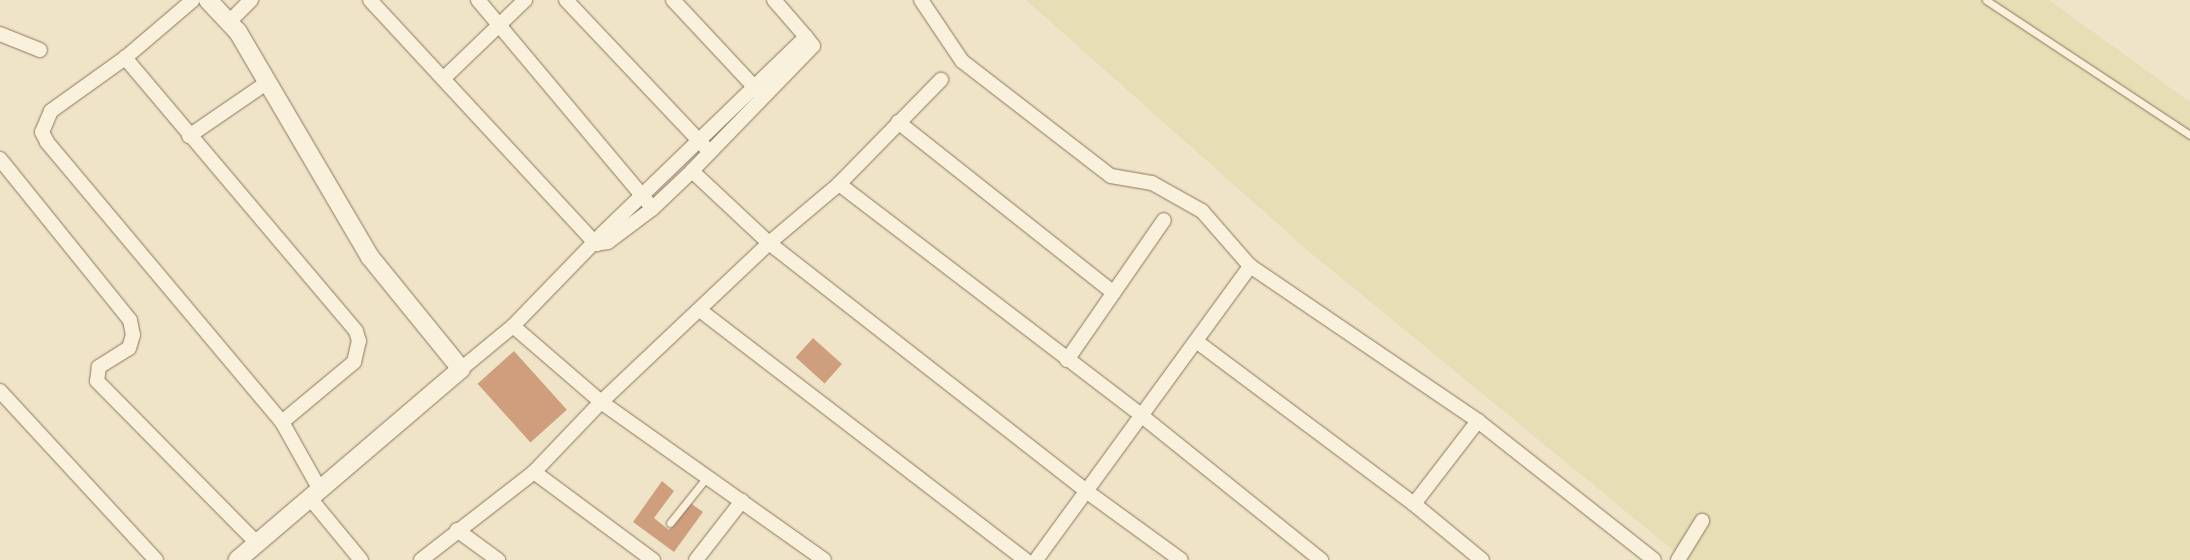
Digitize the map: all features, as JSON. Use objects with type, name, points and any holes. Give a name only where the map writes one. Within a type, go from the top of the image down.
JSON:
[{"type":"street","points":[[194,0],[125,58],[50,111],[42,132],[53,150],[282,422],[314,493],[361,560]]},
{"type":"street","points":[[208,0],[230,21],[268,82],[370,257],[461,370]]},
{"type":"street","points":[[230,21],[252,0]]},
{"type":"street","points":[[370,0],[596,244]]},
{"type":"street","points":[[478,0],[500,23],[652,209]]},
{"type":"street","points":[[443,79],[525,0]]},
{"type":"street","points":[[566,0],[710,153]]},
{"type":"street","points":[[673,0],[760,92]]},
{"type":"street","points":[[237,560],[513,326],[700,142],[814,46],[774,0]]},
{"type":"street","points":[[921,0],[962,61],[1111,176],[1152,184],[1202,211],[1250,266],[1478,421],[1654,560]]},
{"type":"street","points":[[0,34],[40,50]]},
{"type":"street","points":[[125,58],[189,136],[351,324],[359,341],[354,362],[282,422]]},
{"type":"street","points":[[420,560],[534,472],[601,402],[701,311],[769,243],[839,184],[898,122],[942,80]]},
{"type":"street","points":[[189,136],[268,82]]},
{"type":"street","points":[[596,244],[608,242],[652,209],[710,153],[760,92]]},
{"type":"street","points":[[898,122],[1114,293]]},
{"type":"street","points":[[0,159],[130,320],[133,335],[129,348],[99,367],[97,381],[256,542]]},
{"type":"street","points":[[692,171],[769,243],[1086,490],[1181,560]]},
{"type":"street","points":[[839,184],[1142,416],[1321,560]]},
{"type":"street","points":[[1067,360],[1164,220]]},
{"type":"street","points":[[1036,560],[1250,266]]},
{"type":"street","points":[[701,311],[1026,560]]},
{"type":"street","points":[[513,326],[601,402],[824,560]]},
{"type":"street","points":[[1196,341],[1414,504],[1482,560]]},
{"type":"street","points":[[0,390],[156,560]]},
{"type":"street","points":[[1414,504],[1478,421]]},
{"type":"street","points":[[534,472],[653,560]]},
{"type":"street","points":[[696,560],[742,502]]},
{"type":"street","points":[[1678,560],[1702,521]]},
{"type":"street","points":[[457,530],[498,560]]},
{"type":"lane","points":[[1986,0],[2190,135]]},
{"type":"lane","points":[[670,523],[707,477]]},
{"type":"shaded area","points":[[1026,0],[2049,0],[2190,102],[2190,560],[1685,560],[1306,249]]},
{"type":"building","points":[[813,338],[842,364],[825,383],[796,357]]},
{"type":"building","points":[[514,351],[567,410],[530,442],[478,384]]},
{"type":"building","points":[[662,481],[674,491],[654,518],[669,530],[689,502],[703,512],[674,552],[633,522]]}]
